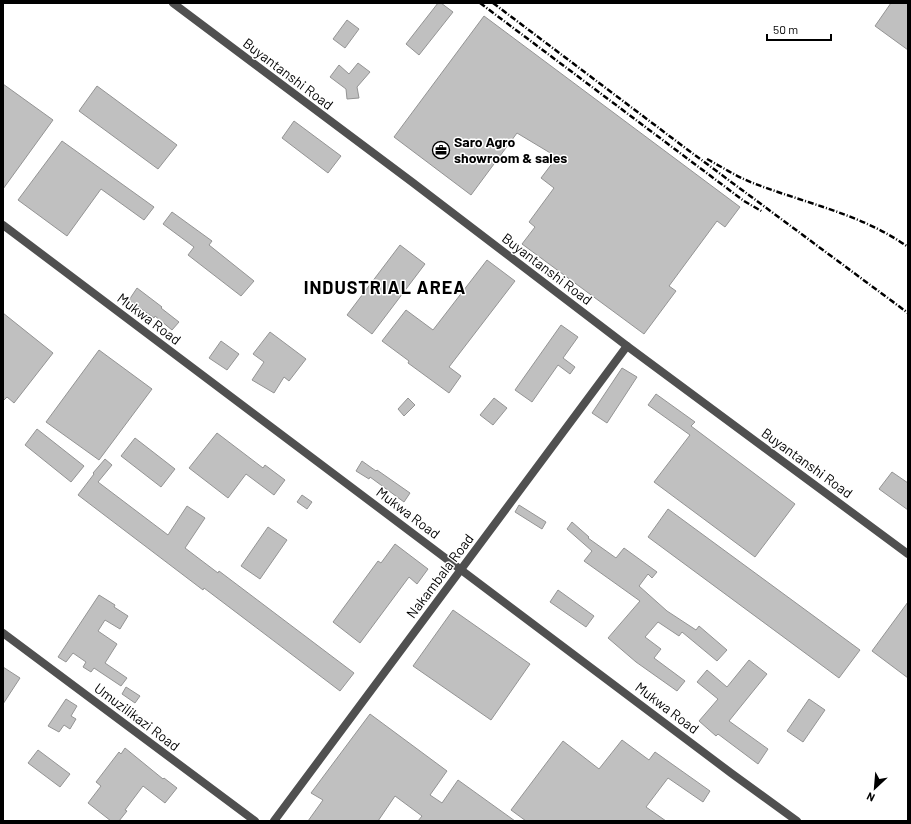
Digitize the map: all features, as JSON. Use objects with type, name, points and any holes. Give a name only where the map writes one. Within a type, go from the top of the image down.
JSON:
[{"type":"street","name":"Buyantanshi Road","points":[[173,3],[270,78],[412,182],[627,346],[908,554]]},
{"type":"street","name":"Mukwa Road","points":[[3,225],[797,821]]},
{"type":"street","name":"Nakambala Road","points":[[274,821],[627,346]]},
{"type":"street","name":"Umuzilikazi Road","points":[[3,634],[255,821]]},
{"type":"building","points":[[438,3],[441,3],[453,12],[419,55],[406,44]]},
{"type":"building","points":[[891,3],[906,3],[908,5],[908,50],[875,26]]},
{"type":"building","points":[[484,16],[740,207],[725,227],[717,221],[669,286],[676,291],[644,334],[522,244],[535,227],[529,222],[554,188],[541,178],[557,157],[517,133],[471,195],[394,137]]},
{"type":"building","points":[[347,20],[359,29],[345,48],[333,39]]},
{"type":"building","points":[[358,63],[370,72],[357,87],[359,98],[347,99],[346,89],[330,77],[339,65],[349,74]]},
{"type":"building","points":[[3,84],[53,120],[3,189]]},
{"type":"building","points":[[97,86],[177,145],[158,169],[79,111]]},
{"type":"building","points":[[294,121],[341,156],[328,173],[282,138]]},
{"type":"building","points":[[62,141],[154,207],[144,220],[101,189],[67,236],[18,200]]},
{"type":"building","points":[[172,212],[212,241],[209,245],[254,281],[241,296],[188,255],[194,247],[163,224]]},
{"type":"building","points":[[400,245],[425,264],[372,334],[347,315]]},
{"type":"building","points":[[487,260],[515,281],[449,367],[461,376],[449,393],[408,363],[409,361],[382,341],[406,310],[433,330]]},
{"type":"building","points":[[137,288],[179,322],[172,330],[155,316],[154,318],[129,300]]},
{"type":"building","points":[[3,313],[53,353],[14,403],[7,397],[3,401]]},
{"type":"building","points":[[561,325],[578,337],[563,358],[575,367],[570,374],[558,365],[532,402],[515,390]]},
{"type":"building","points":[[270,332],[306,359],[289,381],[284,377],[274,393],[252,380],[264,362],[253,354]]},
{"type":"building","points":[[221,341],[239,354],[227,370],[209,358]]},
{"type":"building","points":[[99,350],[152,389],[99,460],[46,422]]},
{"type":"building","points":[[622,368],[637,377],[607,423],[592,413]]},
{"type":"building","points":[[656,394],[695,422],[691,426],[795,504],[755,557],[654,482],[690,435],[648,405]]},
{"type":"building","points":[[408,398],[415,405],[404,416],[398,409]]},
{"type":"building","points":[[494,398],[507,408],[493,425],[480,415]]},
{"type":"building","points":[[37,429],[84,466],[71,482],[25,445]]},
{"type":"building","points":[[217,433],[263,468],[265,465],[285,480],[274,495],[246,474],[228,498],[189,468]]},
{"type":"building","points":[[135,438],[175,469],[161,487],[121,456]]},
{"type":"building","points":[[105,459],[112,465],[98,482],[168,535],[187,506],[205,518],[185,548],[218,573],[219,571],[354,673],[340,691],[78,495],[94,474],[93,473]]},
{"type":"building","points":[[362,461],[410,493],[404,502],[370,477],[369,479],[356,471]]},
{"type":"building","points":[[892,472],[908,483],[908,510],[879,489]]},
{"type":"building","points":[[302,495],[312,502],[307,509],[297,502]]},
{"type":"building","points":[[519,505],[546,522],[542,529],[515,512]]},
{"type":"building","points":[[668,509],[860,650],[839,678],[648,537]]},
{"type":"building","points":[[572,522],[589,537],[588,538],[616,558],[624,548],[657,572],[652,578],[648,574],[639,586],[667,611],[696,630],[699,626],[727,650],[717,661],[682,632],[679,636],[658,622],[645,637],[661,649],[654,658],[685,681],[677,691],[636,662],[608,638],[640,601],[584,561],[592,551],[567,529]]},
{"type":"building","points":[[268,527],[287,540],[260,579],[241,566]]},
{"type":"building","points":[[395,544],[428,569],[417,584],[409,577],[360,643],[333,622],[378,561],[381,563]]},
{"type":"building","points":[[558,590],[594,616],[586,627],[550,602]]},
{"type":"building","points":[[99,595],[115,605],[114,607],[128,616],[120,629],[105,620],[98,631],[117,644],[105,663],[127,678],[121,686],[94,668],[91,672],[83,667],[86,662],[73,653],[66,662],[58,657]]},
{"type":"building","points":[[908,602],[908,678],[872,651]]},
{"type":"building","points":[[453,610],[530,664],[491,720],[413,666]]},
{"type":"building","points":[[749,660],[767,674],[729,721],[768,749],[758,764],[718,734],[716,736],[699,721],[718,699],[697,682],[707,670],[727,687]]},
{"type":"building","points":[[3,667],[20,678],[3,704]]},
{"type":"building","points":[[126,687],[140,696],[135,703],[122,694]]},
{"type":"building","points":[[66,699],[77,706],[71,716],[76,719],[70,729],[64,725],[59,732],[48,726]]},
{"type":"building","points":[[809,699],[825,710],[803,742],[787,731]]},
{"type":"building","points":[[370,714],[447,771],[430,795],[442,803],[458,780],[515,821],[418,821],[422,816],[395,796],[378,821],[308,821],[323,800],[311,793]]},
{"type":"building","points":[[622,740],[649,760],[655,752],[710,791],[703,802],[668,778],[646,807],[666,821],[526,821],[511,810],[563,741],[599,769]]},
{"type":"building","points":[[125,748],[163,779],[164,778],[177,788],[165,803],[143,786],[125,810],[127,811],[119,821],[111,821],[88,803],[101,786],[96,782],[119,752],[121,754]]},
{"type":"building","points":[[38,750],[70,774],[60,787],[28,763]]},
{"type":"railway","points":[[480,3],[744,201],[763,212]]},
{"type":"railway","points":[[493,3],[908,313]]},
{"type":"railway","points":[[707,159],[735,175],[753,183],[832,210],[872,226],[908,247]]},
{"type":"place","name":"Saro Agro showroom & sales","points":[[441,150]]},
{"type":"district","name":"INDUSTRIAL AREA","points":[[385,288]]}]
